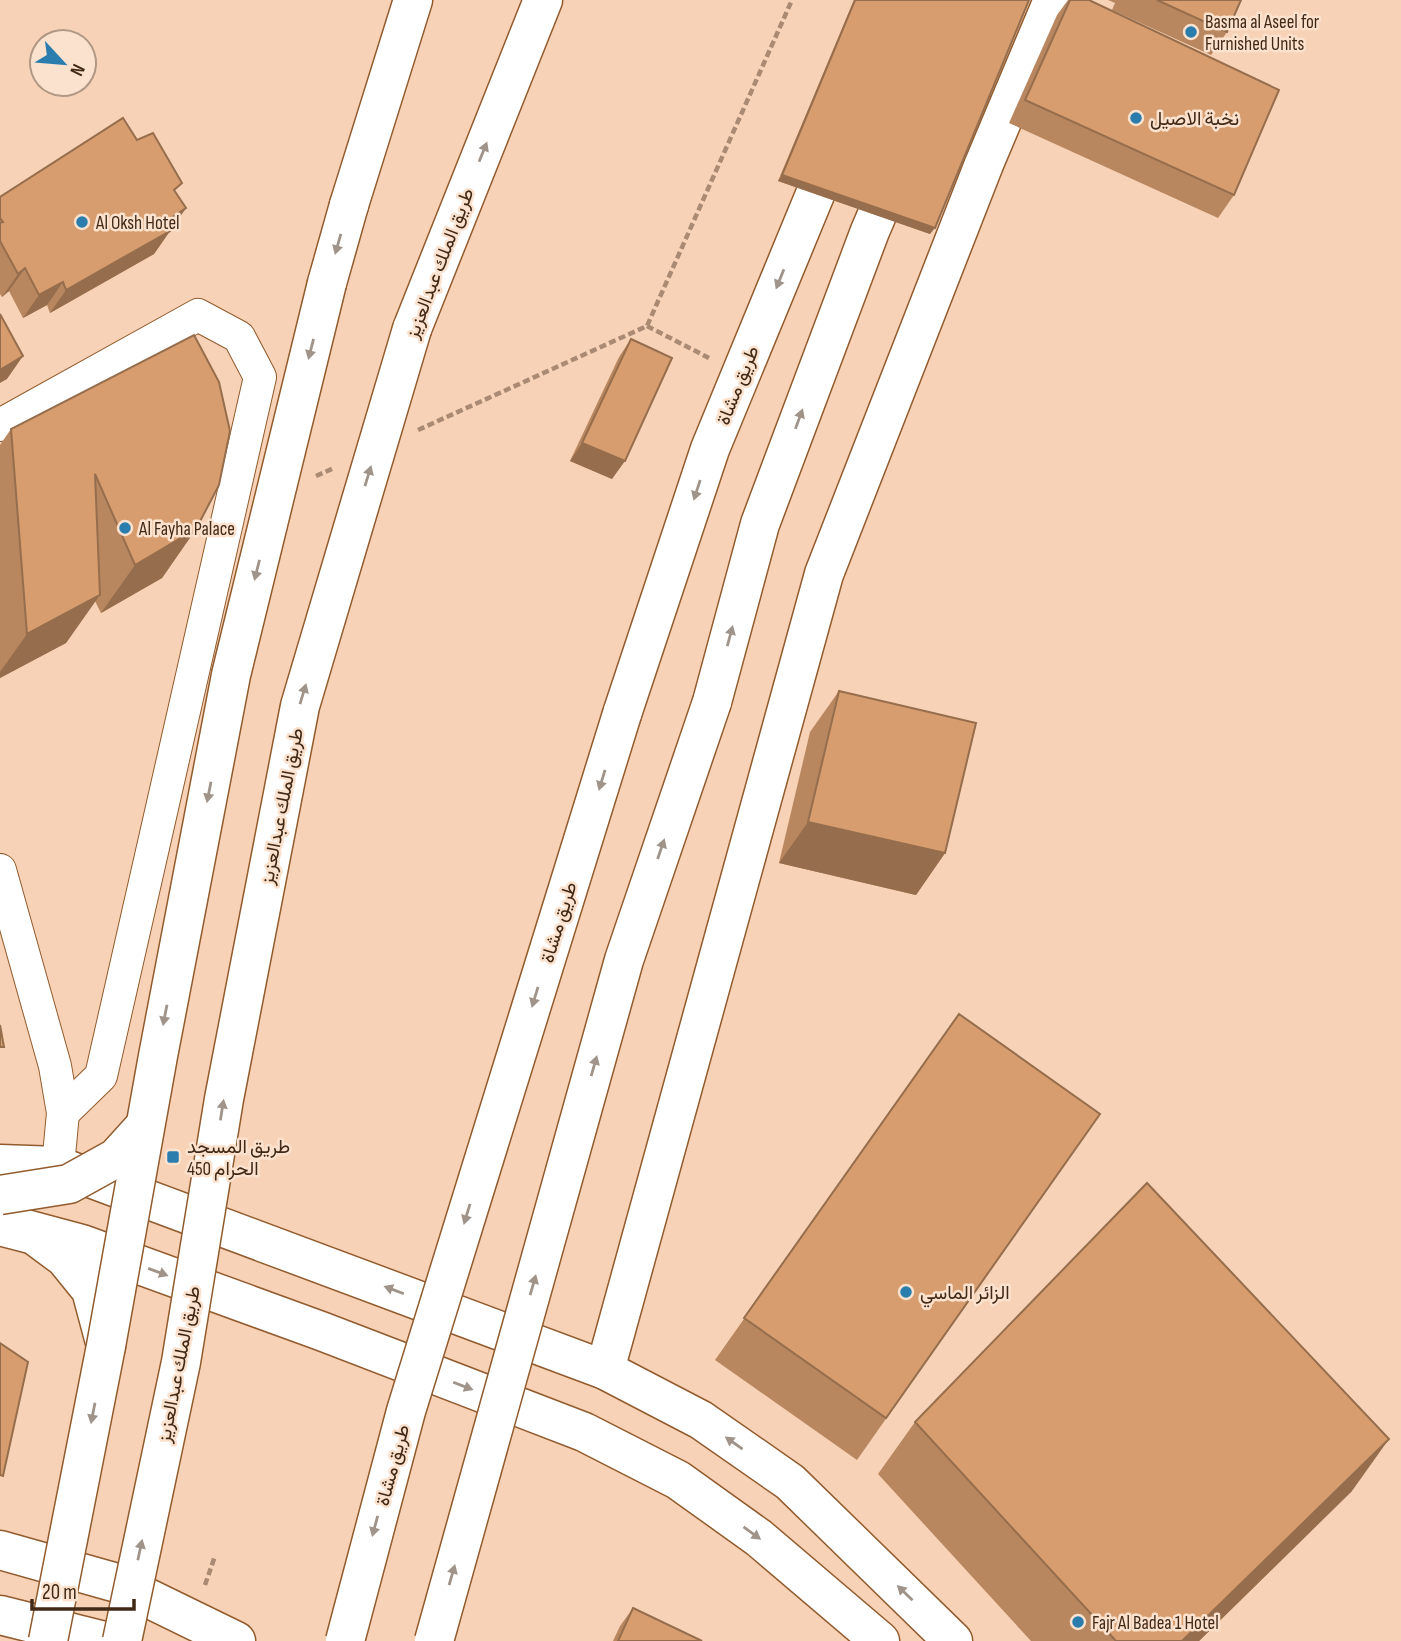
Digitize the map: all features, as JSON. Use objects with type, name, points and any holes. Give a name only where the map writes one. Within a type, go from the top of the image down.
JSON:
[{"type":"main road","points":[[349,205],[386,0]]},
{"type":"main road","points":[[48,1641],[231,675],[327,282],[413,0]]},
{"type":"main road","name":"طريق الملك عبدالعزيز","points":[[122,1641],[181,1362],[224,1099],[300,706],[412,329],[543,0]]},
{"type":"main road","points":[[605,1370],[824,574],[984,164],[1053,0]]},
{"type":"main road","name":"طريق مشاة","points":[[345,1641],[406,1411],[622,714],[710,449],[849,114]]},
{"type":"main road","points":[[434,1641],[624,960],[712,702],[760,524],[870,231],[909,141]]},
{"type":"main road","points":[[0,1195],[69,1184],[116,1158],[145,1126]]},
{"type":"main road","points":[[0,1164],[58,1166],[605,1370],[701,1420],[790,1482],[937,1635]]},
{"type":"main road","points":[[0,1224],[34,1236],[65,1258],[91,1290],[106,1346]]},
{"type":"main road","points":[[0,1224],[82,1244],[321,1331],[584,1432],[678,1480],[759,1538],[880,1641]]},
{"type":"main road","points":[[0,1550],[117,1583],[236,1641]]},
{"type":"main road","points":[[0,1615],[104,1641]]},
{"type":"street","points":[[0,425],[198,315],[239,337],[260,377],[101,1076],[63,1113]]},
{"type":"street","points":[[0,870],[55,1066],[63,1113],[58,1166]]},
{"type":"path","points":[[406,435],[647,326],[792,0]]},
{"type":"path","points":[[647,326],[741,374]]},
{"type":"path","points":[[304,481],[342,464]]},
{"type":"building","points":[[855,0],[1029,0],[935,228],[782,175]]},
{"type":"building","name":"نخبة الاصيل","points":[[1070,0],[1089,0],[1279,90],[1234,195],[1025,100]]},
{"type":"building","points":[[1157,0],[1241,0],[1227,32]]},
{"type":"building","name":"Al Oksh Hotel","points":[[123,118],[137,140],[153,133],[182,183],[174,190],[186,208],[165,222],[170,231],[66,290],[63,282],[39,295],[25,268],[18,274],[0,241],[0,223],[3,222],[0,218],[0,197]]},
{"type":"building","points":[[0,314],[23,356],[0,370]]},
{"type":"building","name":"Al Fayha Palace","points":[[194,335],[219,382],[230,431],[219,485],[196,529],[135,565],[95,474],[100,595],[27,634],[11,429]]},
{"type":"building","points":[[631,339],[672,358],[625,461],[582,443]]},
{"type":"building","points":[[839,691],[976,723],[945,853],[808,822]]},
{"type":"building","points":[[959,1014],[1100,1114],[886,1418],[744,1318]]},
{"type":"building","points":[[0,1025],[4,1047],[0,1047]]},
{"type":"building","name":"Fajr Al Badea 1 Hotel","points":[[1147,1183],[1389,1439],[1182,1641],[1116,1641],[915,1422]]},
{"type":"building","points":[[0,1343],[28,1362],[3,1476],[0,1475]]},
{"type":"building","points":[[633,1608],[702,1641],[618,1641]]},
{"type":"place","name":"Basma al Aseel for Furnished Units","points":[[1191,32]]},
{"type":"place","name":"نخبة الاصيل","points":[[1136,118]]},
{"type":"place","name":"Al Oksh Hotel","points":[[82,222]]},
{"type":"place","name":"Al Fayha Palace","points":[[125,528]]},
{"type":"place","name":"طريق المسجد الحرام 450","points":[[173,1157]]},
{"type":"place","name":"الزائر الماسي","points":[[906,1292]]},
{"type":"place","name":"Fajr Al Badea 1 Hotel","points":[[1078,1622]]}]
